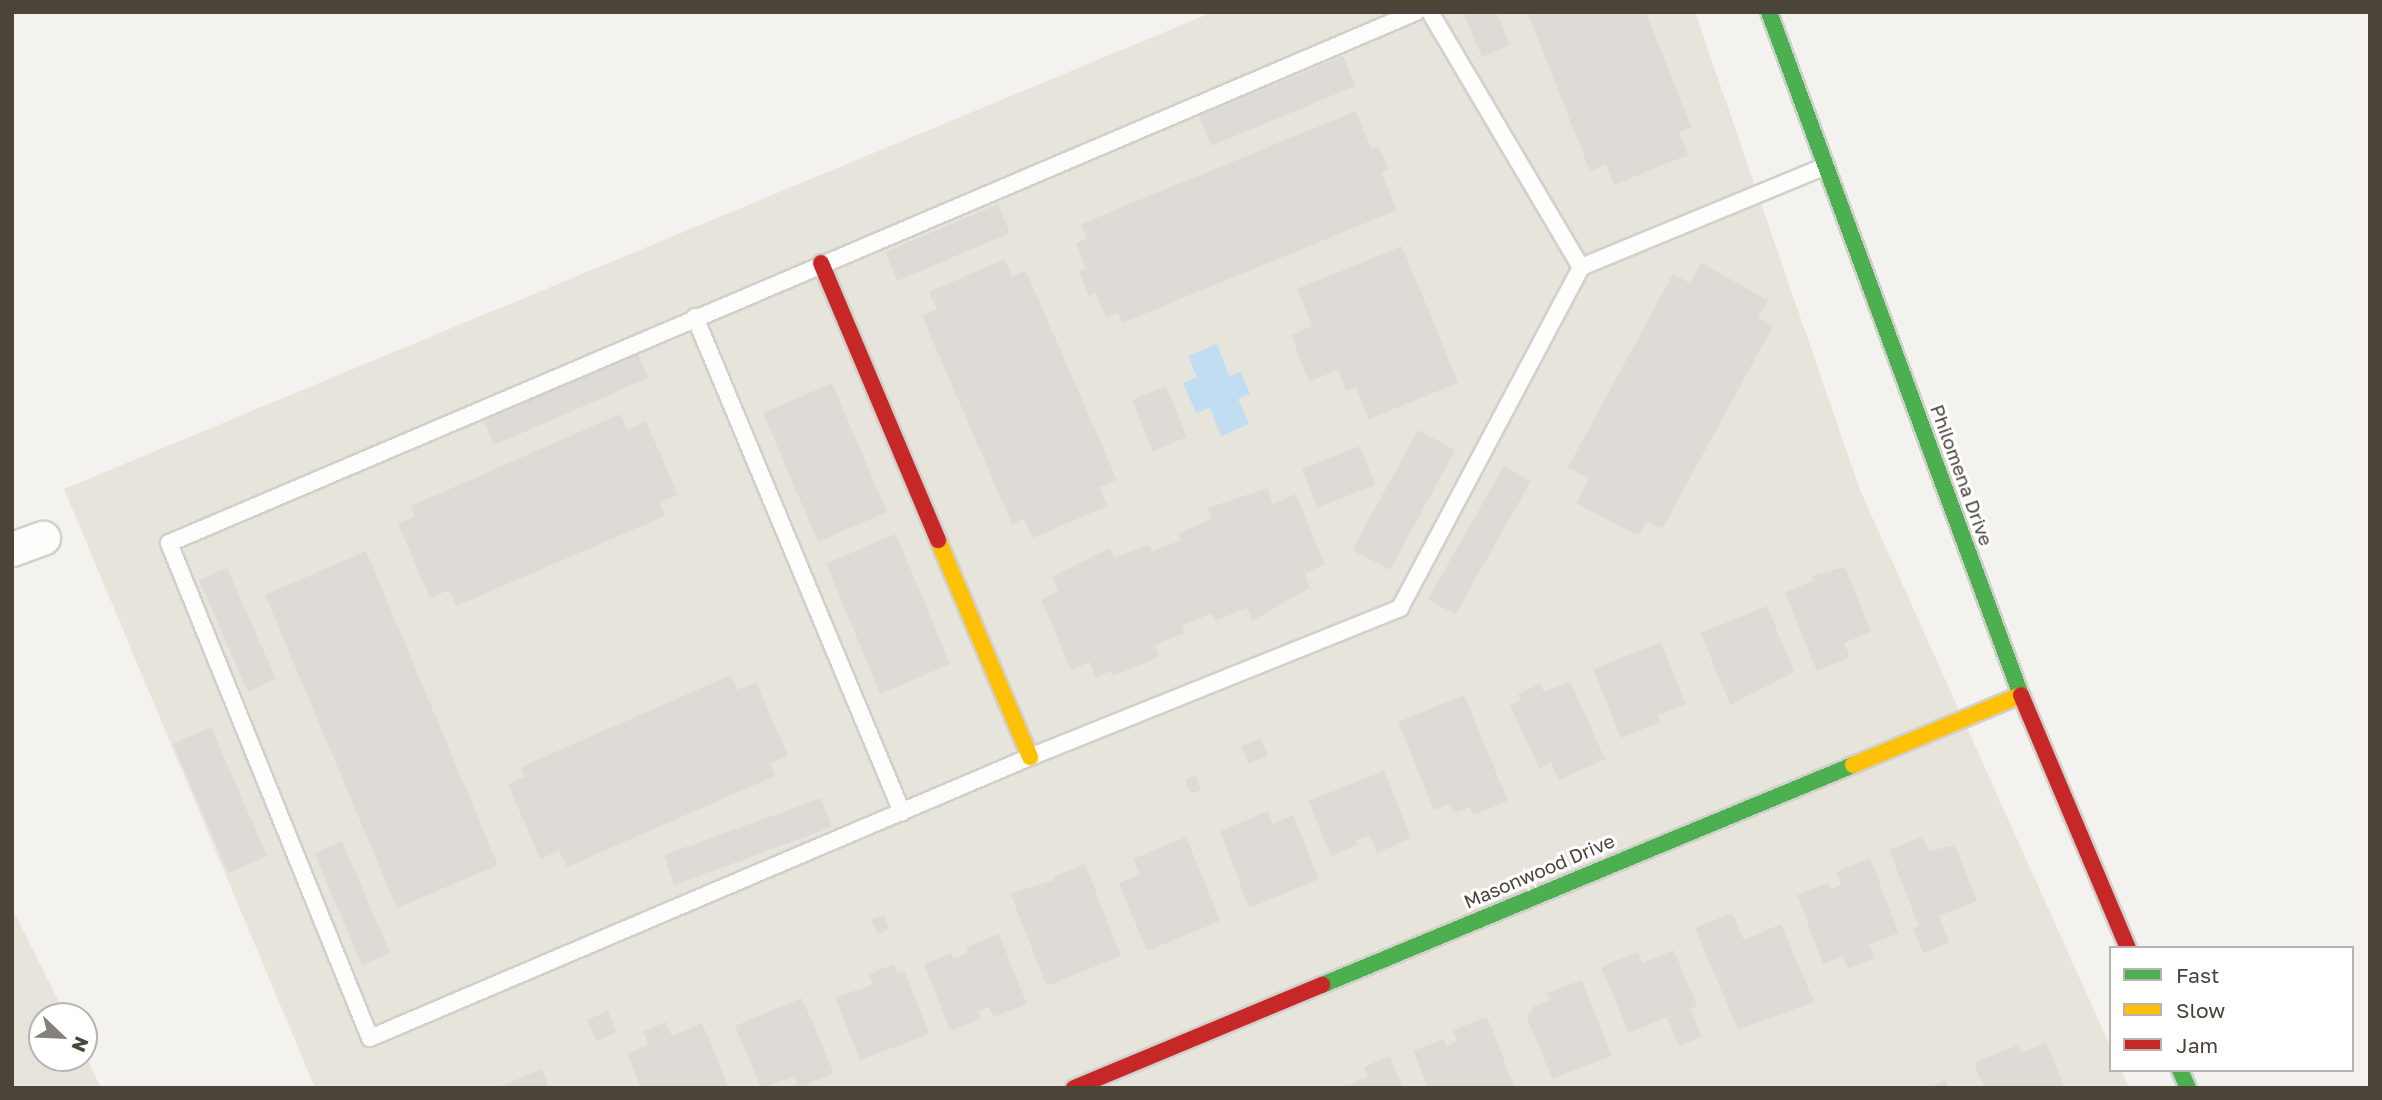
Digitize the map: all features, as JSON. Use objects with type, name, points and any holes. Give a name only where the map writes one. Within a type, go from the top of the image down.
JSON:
[{"type":"street","name":"Philomena Drive","points":[[1769,12],[2021,695],[2127,946]]},
{"type":"street","points":[[821,263],[1030,757]]},
{"type":"street","points":[[12,549],[43,538]]},
{"type":"street","name":"Masonwood Drive","points":[[1074,1088],[2021,695]]},
{"type":"street","points":[[2181,1072],[2188,1088]]},
{"type":"lane","points":[[1416,12],[821,263],[169,543],[370,1038],[1030,757],[1400,608],[1581,267],[1826,166]]},
{"type":"lane","points":[[1430,12],[1581,267]]},
{"type":"lane","points":[[695,317],[902,812]]},
{"type":"shaded area","points":[[1213,12],[1695,12],[1860,490],[2109,1044],[2109,1072],[2122,1072],[2129,1088],[315,1088],[64,489]]},
{"type":"shaded area","points":[[12,908],[59,1002],[28,1002],[28,1072],[93,1072],[101,1088],[12,1088]]},
{"type":"water","points":[[1217,344],[1229,376],[1241,372],[1250,394],[1238,399],[1249,424],[1221,436],[1210,408],[1196,413],[1183,383],[1197,377],[1188,356]]},
{"type":"building","points":[[1463,12],[1496,12],[1510,45],[1482,57]]},
{"type":"building","points":[[1527,12],[1646,12],[1691,127],[1679,133],[1688,155],[1614,185],[1606,165],[1590,171]]},
{"type":"building","points":[[1343,56],[1355,86],[1211,146],[1199,116]]},
{"type":"building","points":[[1356,111],[1371,148],[1379,146],[1389,169],[1381,172],[1397,210],[1122,323],[1118,313],[1106,318],[1096,293],[1089,296],[1079,271],[1086,268],[1076,243],[1086,239],[1081,224]]},
{"type":"building","points":[[998,204],[1010,233],[897,281],[885,252]]},
{"type":"building","points":[[1402,246],[1458,383],[1369,419],[1356,388],[1346,391],[1338,370],[1309,382],[1291,335],[1312,326],[1297,289]]},
{"type":"building","points":[[1005,259],[1012,276],[1026,271],[1117,480],[1099,487],[1107,506],[1033,538],[1024,519],[1012,524],[922,316],[937,309],[929,292]]},
{"type":"building","points":[[1701,263],[1768,300],[1758,317],[1773,326],[1662,529],[1647,521],[1638,536],[1576,503],[1589,479],[1568,467],[1673,274],[1690,283]]},
{"type":"building","points":[[636,349],[648,378],[494,445],[482,416]]},
{"type":"building","points":[[832,383],[887,512],[818,542],[763,413]]},
{"type":"building","points":[[1166,386],[1187,437],[1153,451],[1132,400]]},
{"type":"building","points":[[620,414],[627,430],[646,421],[678,495],[660,502],[665,516],[456,606],[449,590],[430,598],[398,524],[415,516],[411,506]]},
{"type":"building","points":[[1418,430],[1455,450],[1390,570],[1352,550]]},
{"type":"building","points":[[1360,446],[1375,485],[1317,508],[1302,469]]},
{"type":"building","points":[[1504,466],[1531,481],[1455,615],[1428,599]]},
{"type":"building","points":[[1267,488],[1273,504],[1296,494],[1325,565],[1305,573],[1310,588],[1252,621],[1247,608],[1215,621],[1212,613],[1182,626],[1185,633],[1154,645],[1159,657],[1113,676],[1111,671],[1095,678],[1090,662],[1071,670],[1041,599],[1058,592],[1052,577],[1110,548],[1114,558],[1149,545],[1151,552],[1181,540],[1178,533],[1211,519],[1207,508]]},
{"type":"building","points":[[896,534],[950,664],[880,694],[826,563]]},
{"type":"building","points":[[366,551],[498,865],[397,908],[265,595]]},
{"type":"building","points":[[1845,567],[1871,632],[1844,643],[1850,657],[1817,671],[1785,592],[1813,581],[1811,576]]},
{"type":"building","points":[[227,568],[276,679],[248,692],[199,580]]},
{"type":"building","points":[[1767,606],[1794,672],[1730,705],[1701,633]]},
{"type":"building","points":[[1661,642],[1686,704],[1658,715],[1660,722],[1621,738],[1593,669]]},
{"type":"building","points":[[731,675],[737,690],[756,682],[788,756],[770,763],[775,776],[567,867],[559,851],[540,859],[508,784],[525,777],[521,767]]},
{"type":"building","points":[[1570,681],[1605,759],[1559,780],[1551,763],[1539,768],[1510,705],[1521,700],[1518,694],[1540,684],[1544,692]]},
{"type":"building","points":[[1464,695],[1508,801],[1473,815],[1470,807],[1454,813],[1450,804],[1434,810],[1398,722]]},
{"type":"building","points":[[211,727],[267,856],[228,873],[173,744]]},
{"type":"building","points":[[1261,738],[1268,756],[1248,764],[1241,746]]},
{"type":"building","points":[[1384,771],[1411,838],[1377,853],[1369,835],[1356,840],[1358,845],[1331,856],[1309,801]]},
{"type":"building","points":[[1195,775],[1201,790],[1191,794],[1185,780]]},
{"type":"building","points":[[821,798],[832,827],[674,885],[664,855]]},
{"type":"building","points":[[1268,811],[1273,824],[1293,815],[1319,879],[1249,908],[1220,831]]},
{"type":"building","points":[[1186,837],[1220,921],[1147,951],[1119,883],[1140,874],[1133,859]]},
{"type":"building","points":[[1922,837],[1929,851],[1955,845],[1977,901],[1939,916],[1949,943],[1923,953],[1913,928],[1919,926],[1889,850]]},
{"type":"building","points":[[342,841],[390,953],[362,965],[314,853]]},
{"type":"building","points":[[1870,858],[1899,933],[1869,945],[1875,958],[1848,969],[1843,956],[1823,964],[1797,895],[1828,883],[1831,890],[1841,885],[1836,872]]},
{"type":"building","points":[[1085,864],[1121,956],[1047,986],[1010,893],[1055,880],[1053,877]]},
{"type":"building","points":[[1732,913],[1744,940],[1781,924],[1814,1002],[1738,1030],[1695,928]]},
{"type":"building","points":[[884,915],[889,929],[877,934],[871,919]]},
{"type":"building","points":[[999,934],[1027,1004],[993,1017],[989,1007],[978,1011],[981,1019],[950,1031],[924,964],[951,953],[953,958],[968,953],[966,947]]},
{"type":"building","points":[[1674,950],[1697,1006],[1690,1009],[1702,1037],[1679,1046],[1667,1017],[1629,1033],[1601,967],[1638,952],[1643,963]]},
{"type":"building","points":[[894,964],[897,974],[905,971],[929,1034],[860,1060],[835,998],[873,984],[869,974]]},
{"type":"building","points":[[1582,980],[1612,1056],[1552,1079],[1526,1015],[1532,1012],[1531,1008],[1550,1000],[1547,993]]},
{"type":"building","points":[[802,998],[834,1073],[799,1088],[794,1077],[761,1088],[735,1026]]},
{"type":"building","points":[[608,1011],[616,1032],[596,1041],[587,1020]]},
{"type":"building","points":[[1487,1017],[1515,1088],[1428,1088],[1413,1051],[1444,1039],[1446,1046],[1457,1041],[1453,1030]]},
{"type":"building","points":[[666,1022],[672,1036],[702,1023],[729,1088],[641,1088],[627,1054],[648,1045],[643,1031]]},
{"type":"building","points":[[2046,1043],[2065,1088],[1984,1088],[1974,1063],[2018,1045],[2021,1053]]},
{"type":"building","points":[[1390,1056],[1403,1088],[1343,1088],[1368,1077],[1364,1067]]},
{"type":"building","points":[[542,1069],[549,1088],[496,1088]]},
{"type":"building","points":[[1946,1080],[1948,1088],[1928,1088]]},
{"type":"traffic: fast","points":[[1769,12],[2021,695]]},
{"type":"traffic: fast","points":[[1322,985],[1853,765]]},
{"type":"traffic: fast","points":[[2181,1072],[2188,1088]]},
{"type":"traffic: slow","points":[[938,540],[1030,757]]},
{"type":"traffic: slow","points":[[1853,765],[2021,695]]},
{"type":"traffic: jam","points":[[821,263],[938,540]]},
{"type":"traffic: jam","points":[[2021,695],[2127,946]]},
{"type":"traffic: jam","points":[[1074,1088],[1322,985]]}]
